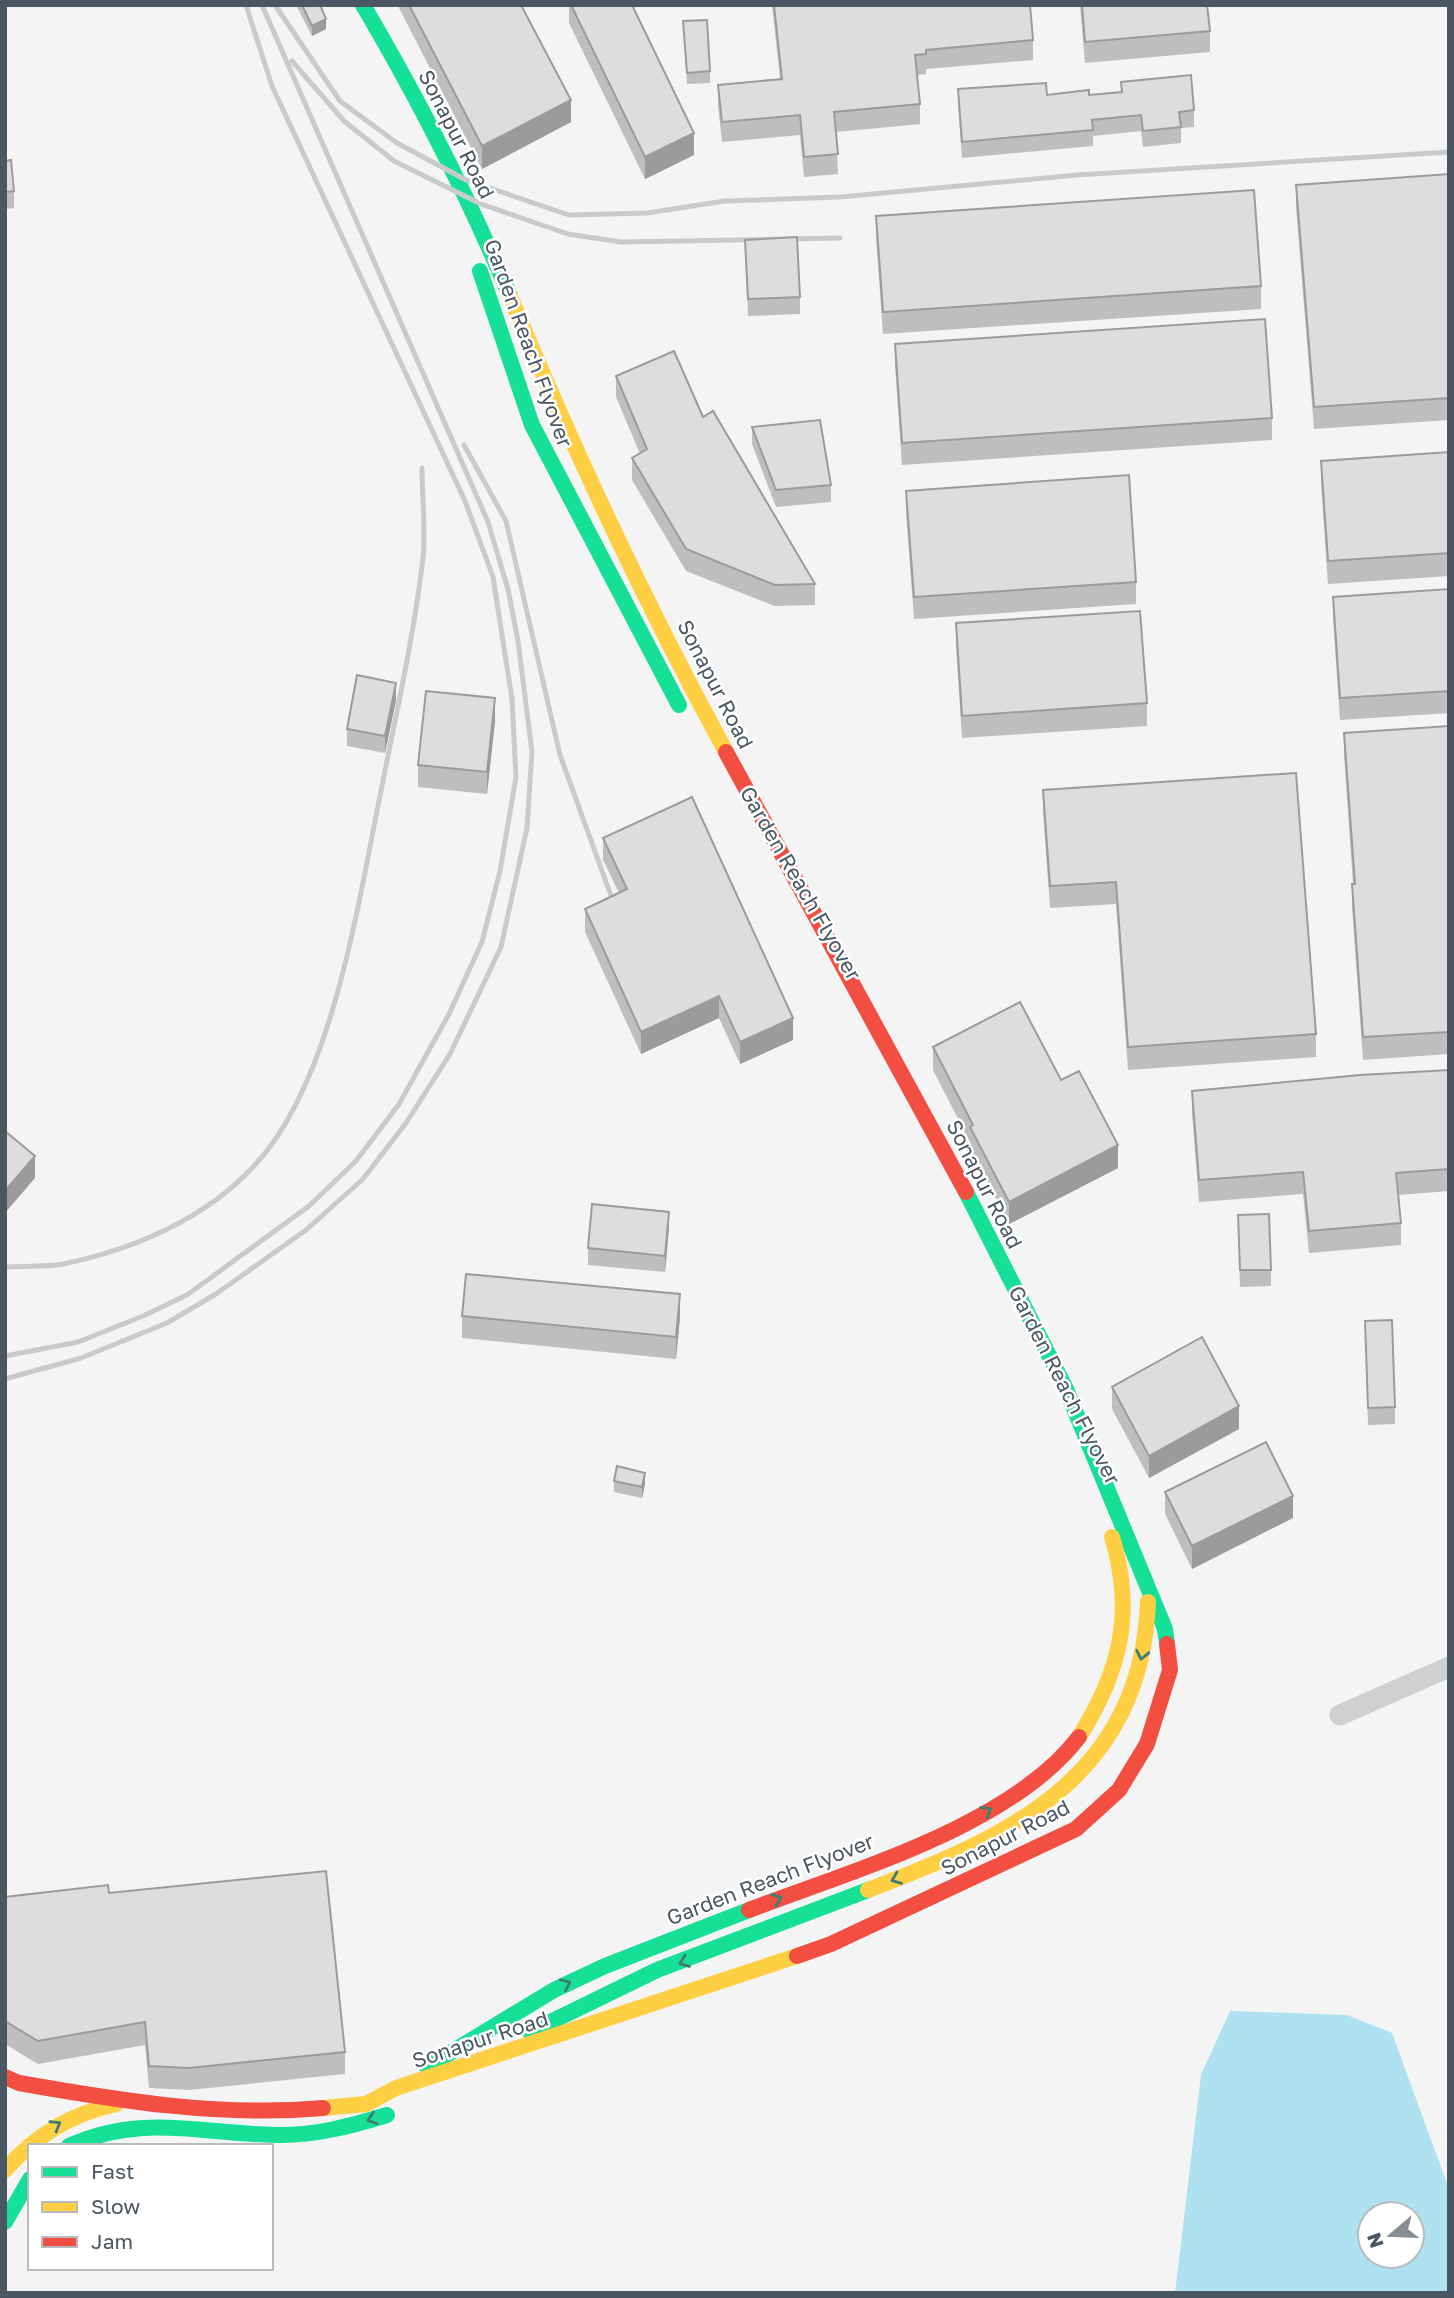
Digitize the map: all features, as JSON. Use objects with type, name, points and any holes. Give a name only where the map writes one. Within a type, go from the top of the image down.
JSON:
[{"type":"main road","name":"Garden Reach Flyover","points":[[351,5],[454,200],[532,425],[684,715]]},
{"type":"main road","name":"Sonapur Road","points":[[5,2077],[19,2083],[142,2105],[275,2112],[366,2104],[396,2088],[728,1980],[831,1944],[1076,1829],[1119,1790],[1147,1744],[1170,1671],[1165,1629],[1066,1390],[948,1156],[695,695],[549,390],[468,197],[413,90],[363,5]]},
{"type":"main road","name":"Garden Reach Flyover","points":[[379,5],[476,189],[522,324],[566,438],[724,740],[890,1034],[1119,1482],[1138,1536],[1147,1587],[1148,1614],[1140,1665],[1122,1714],[1096,1756],[1043,1806],[945,1860],[615,1989],[565,2012],[426,2096]]},
{"type":"main road","name":"Garden Reach Flyover","points":[[779,885],[894,1095]]},
{"type":"main road","name":"Garden Reach Flyover","points":[[30,2144],[65,2119],[102,2106],[157,2102],[278,2110],[333,2104],[381,2090],[404,2081],[554,1990],[605,1966],[934,1837],[1029,1786],[1063,1757],[1089,1723],[1110,1682],[1121,1636],[1123,1589],[1114,1543],[1097,1491],[1065,1429]]},
{"type":"main road","points":[[73,2144],[92,2135],[124,2127],[216,2129],[278,2135],[311,2133],[364,2122],[403,2108]]},
{"type":"main road","name":"Garden Reach Flyover","points":[[5,2170],[28,2146]]},
{"type":"main road","points":[[5,2222],[16,2198],[28,2182]]},
{"type":"street","points":[[1340,1715],[1449,1667]]},
{"type":"water","points":[[1230,2011],[1347,2015],[1392,2033],[1449,2189],[1449,2293],[1175,2293],[1201,2075]]},
{"type":"building","points":[[302,5],[320,5],[326,19],[312,26]]},
{"type":"building","points":[[409,5],[521,5],[571,100],[482,146]]},
{"type":"building","points":[[571,5],[632,5],[694,133],[645,157]]},
{"type":"building","points":[[774,5],[1030,5],[1033,40],[926,50],[926,54],[915,55],[920,104],[834,112],[838,154],[804,157],[800,115],[722,122],[718,85],[782,79]]},
{"type":"building","points":[[1082,5],[1207,5],[1210,31],[1085,42]]},
{"type":"building","points":[[707,20],[710,71],[687,73],[683,21]]},
{"type":"building","points":[[1191,75],[1194,110],[1179,112],[1181,127],[1143,131],[1141,115],[1092,120],[1093,130],[962,142],[958,89],[1046,83],[1047,95],[1089,90],[1089,95],[1122,92],[1121,82]]},
{"type":"building","points":[[11,160],[14,191],[5,192],[5,161]]},
{"type":"building","points":[[1449,174],[1449,398],[1314,407],[1296,185]]},
{"type":"building","points":[[1254,190],[1261,286],[883,312],[876,216]]},
{"type":"building","points":[[797,237],[800,297],[748,299],[745,240]]},
{"type":"building","points":[[1265,319],[1272,418],[902,443],[895,344]]},
{"type":"building","points":[[674,351],[703,417],[713,411],[815,584],[775,585],[686,549],[632,458],[647,449],[616,376]]},
{"type":"building","points":[[820,420],[831,485],[776,490],[752,427]]},
{"type":"building","points":[[1449,452],[1449,553],[1328,561],[1321,461]]},
{"type":"building","points":[[1129,475],[1136,582],[914,597],[906,491]]},
{"type":"building","points":[[1449,589],[1449,691],[1340,698],[1333,597]]},
{"type":"building","points":[[1140,611],[1147,703],[962,716],[956,623]]},
{"type":"building","points":[[357,675],[396,683],[385,736],[347,729]]},
{"type":"building","points":[[426,691],[495,698],[487,772],[418,765]]},
{"type":"building","points":[[1449,726],[1449,1032],[1363,1037],[1344,733]]},
{"type":"building","points":[[1296,773],[1316,1034],[1128,1047],[1116,882],[1050,886],[1043,790]]},
{"type":"building","points":[[692,797],[793,1018],[740,1042],[719,996],[641,1032],[585,909],[627,889],[603,838]]},
{"type":"building","points":[[1020,1002],[1061,1080],[1079,1071],[1118,1145],[1009,1202],[933,1047]]},
{"type":"building","points":[[1449,1070],[1449,1169],[1396,1173],[1401,1223],[1309,1231],[1303,1172],[1199,1180],[1192,1091],[1360,1075]]},
{"type":"building","points":[[5,1131],[35,1156],[5,1191]]},
{"type":"building","points":[[592,1204],[669,1212],[665,1256],[588,1248]]},
{"type":"building","points":[[1269,1214],[1271,1270],[1240,1270],[1238,1215]]},
{"type":"building","points":[[466,1274],[680,1294],[676,1337],[462,1316]]},
{"type":"building","points":[[1392,1320],[1395,1407],[1368,1408],[1365,1321]]},
{"type":"building","points":[[1202,1337],[1239,1406],[1149,1456],[1112,1387]]},
{"type":"building","points":[[1266,1442],[1293,1496],[1192,1546],[1165,1492]]},
{"type":"building","points":[[617,1466],[645,1473],[642,1487],[614,1481]]},
{"type":"building","points":[[326,1871],[345,2052],[189,2068],[149,2066],[145,2022],[38,2041],[5,2021],[5,1897],[108,1885],[109,1893]]},
{"type":"railway","points":[[5,1356],[78,1342],[187,1295],[309,1206],[356,1161],[399,1104],[449,1014],[482,942],[500,871],[516,777],[512,699],[493,577],[465,501],[272,86],[246,5]]},
{"type":"railway","points":[[5,1379],[81,1358],[167,1323],[216,1294],[306,1230],[363,1179],[406,1123],[450,1054],[501,947],[527,828],[532,752],[518,641],[508,589],[488,522],[262,5]]},
{"type":"railway","points":[[275,5],[340,101],[397,143],[466,180],[569,215],[647,213],[725,201],[840,197],[1077,175],[1449,152]]},
{"type":"railway","points":[[292,61],[344,121],[394,161],[481,204],[568,234],[621,242],[840,238]]},
{"type":"railway","points":[[464,445],[506,521],[560,755],[618,915]]},
{"type":"railway","points":[[5,1267],[56,1265],[89,1258],[141,1241],[190,1217],[234,1186],[253,1167],[281,1132],[304,1089],[323,1041],[351,937],[404,675],[423,558],[422,468]]},
{"type":"traffic: fast","points":[[363,5],[441,148],[510,296]]},
{"type":"traffic: fast","points":[[480,271],[532,425],[679,705]]},
{"type":"traffic: fast","points":[[966,1192],[1066,1389],[1165,1629],[1167,1644]]},
{"type":"traffic: fast","points":[[530,2032],[657,1970],[868,1890]]},
{"type":"traffic: fast","points":[[427,2067],[554,1990],[605,1966],[749,1910]]},
{"type":"traffic: fast","points":[[74,2144],[121,2130],[146,2128],[304,2134],[387,2115]]},
{"type":"traffic: fast","points":[[5,2222],[28,2182]]},
{"type":"traffic: slow","points":[[510,296],[612,527],[726,752]]},
{"type":"traffic: slow","points":[[1079,1737],[1105,1689],[1120,1641],[1122,1591],[1112,1537]]},
{"type":"traffic: slow","points":[[868,1890],[972,1847],[1018,1821],[1059,1791],[1094,1755],[1122,1713],[1140,1662],[1148,1602]]},
{"type":"traffic: slow","points":[[323,2108],[366,2104],[396,2088],[797,1956]]},
{"type":"traffic: slow","points":[[32,2144],[69,2120],[116,2104]]},
{"type":"traffic: slow","points":[[5,2170],[28,2147]]},
{"type":"traffic: jam","points":[[726,752],[966,1192]]},
{"type":"traffic: jam","points":[[797,1956],[831,1944],[1076,1829],[1119,1790],[1147,1744],[1170,1670],[1167,1644]]},
{"type":"traffic: jam","points":[[749,1910],[880,1862],[972,1821],[1013,1796],[1049,1768],[1079,1737]]},
{"type":"traffic: jam","points":[[5,2077],[19,2083],[57,2090],[170,2106],[246,2110],[323,2108]]}]
